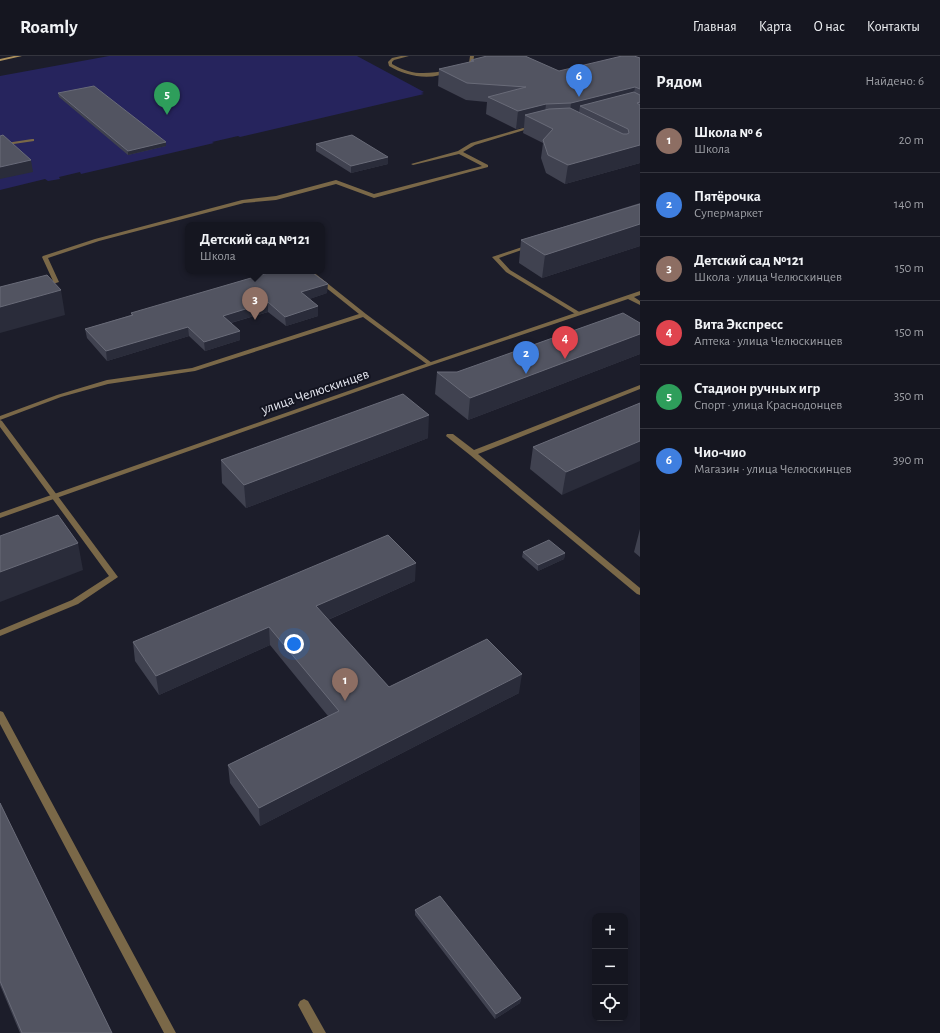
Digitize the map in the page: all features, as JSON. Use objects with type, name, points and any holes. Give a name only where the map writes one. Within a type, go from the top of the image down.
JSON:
[{"type":"main road","points":[[0,60],[20,56]]},
{"type":"street","points":[[407,56],[393,59],[390,62],[390,65],[404,73],[421,76],[452,70]]},
{"type":"street","points":[[459,69],[469,66],[472,56]]},
{"type":"street","points":[[413,164],[460,152],[473,144],[539,126]]},
{"type":"street","points":[[0,145],[32,140]]},
{"type":"street","points":[[35,287],[56,282],[45,257],[104,238],[244,201],[276,198],[336,182],[374,196],[486,166],[460,152]]},
{"type":"street","points":[[536,244],[495,257],[508,271],[578,314]]},
{"type":"street","points":[[312,274],[430,364]]},
{"type":"street","name":"улица Челюскинцев","points":[[0,516],[430,364],[640,293]]},
{"type":"street","points":[[630,297],[640,303]]},
{"type":"street","points":[[0,418],[59,396],[107,382],[193,370],[364,314]]},
{"type":"street","points":[[473,453],[640,387]]},
{"type":"street","points":[[0,422],[114,577],[74,602],[0,633]]},
{"type":"street","points":[[450,436],[473,453],[640,592]]},
{"type":"street","points":[[0,715],[170,1033]]},
{"type":"street","points":[[304,1006],[320,1033]]},
{"type":"shaded area","points":[[109,56],[357,56],[424,92],[421,93],[424,94],[240,137],[238,136],[212,142],[214,143],[81,174],[80,172],[59,177],[60,179],[48,181],[45,179],[0,190],[0,76]]},
{"type":"building","points":[[487,56],[525,56],[559,71],[622,56],[634,56],[640,58],[640,89],[635,87],[571,103],[546,104],[518,111],[488,97],[526,87],[467,83],[439,69],[474,61],[471,60]]},
{"type":"building","points":[[94,86],[166,142],[128,151],[58,93]]},
{"type":"building","points":[[634,92],[640,95],[640,102],[637,103],[640,105],[640,145],[568,165],[548,155],[543,140],[553,129],[525,115],[549,109],[570,108],[623,134],[627,134],[629,133],[628,129],[580,106]]},
{"type":"building","points":[[3,135],[31,160],[0,167],[0,136]]},
{"type":"building","points":[[352,135],[388,157],[351,166],[316,144]]},
{"type":"building","points":[[640,204],[640,224],[545,255],[521,240]]},
{"type":"building","points":[[265,274],[314,274],[328,284],[301,292],[318,306],[285,317],[268,302],[223,316],[240,331],[204,342],[188,327],[106,351],[85,329],[133,315],[131,313]]},
{"type":"building","points":[[47,275],[61,290],[0,307],[0,287]]},
{"type":"building","points":[[623,313],[640,323],[640,334],[470,398],[437,372],[457,372]]},
{"type":"building","points":[[403,394],[429,415],[244,485],[221,460]]},
{"type":"building","points":[[640,403],[640,441],[566,472],[533,447]]},
{"type":"building","points":[[58,515],[78,543],[0,572],[0,536]]},
{"type":"building","points":[[388,535],[416,563],[316,606],[389,687],[487,639],[522,674],[259,808],[228,765],[339,711],[269,627],[156,676],[133,642]]},
{"type":"building","points":[[549,540],[565,553],[538,565],[523,552]]},
{"type":"building","points":[[0,803],[112,1033],[22,1033],[0,981]]},
{"type":"building","points":[[440,896],[521,998],[496,1014],[415,910]]},
{"type":"place","name":"Чио-чио","points":[[579,97]]},
{"type":"place","name":"Стадион ручных игр","points":[[167,115]]},
{"type":"place","name":"Детский сад №121","points":[[255,320]]},
{"type":"place","name":"Вита Экспресс","points":[[565,359]]},
{"type":"place","name":"Пятёрочка","points":[[526,374]]},
{"type":"place","name":"Школа № 6","points":[[345,701]]}]
